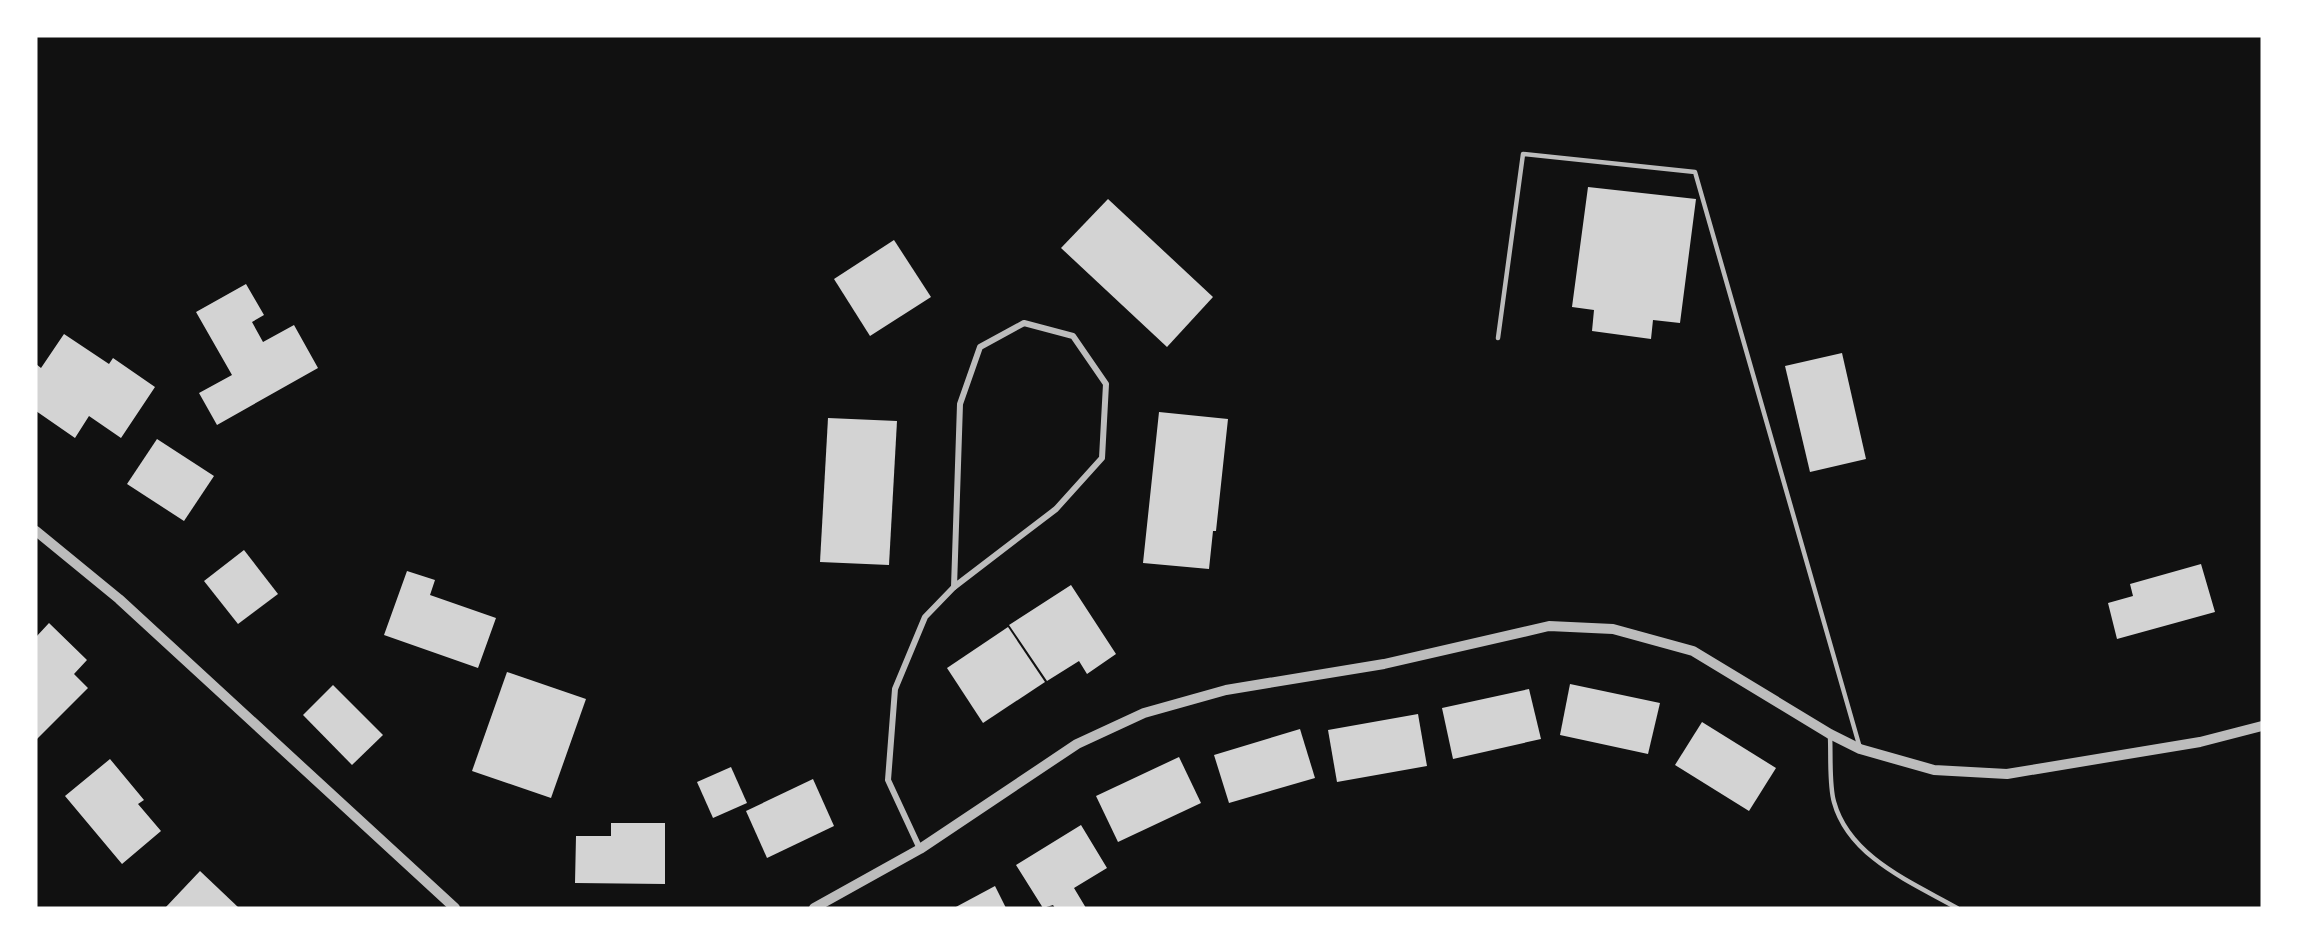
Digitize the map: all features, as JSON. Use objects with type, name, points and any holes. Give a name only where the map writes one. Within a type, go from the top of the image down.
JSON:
[{"type":"street","points":[[920,849],[888,780],[895,689],[924,617],[954,587],[1056,509],[1102,458],[1106,384],[1073,336],[1024,322],[980,347],[960,404],[954,587]]},
{"type":"street","points":[[36,531],[119,599],[455,908]]},
{"type":"street","points":[[814,908],[920,849],[1077,744],[1144,713],[1226,690],[1384,664],[1549,626],[1613,629],[1693,651],[1830,734],[1860,749],[1934,770],[2007,774],[2200,742],[2262,726]]},
{"type":"lane","points":[[1498,338],[1523,154],[1695,172],[1860,749]]},
{"type":"lane","points":[[1830,734],[1833,801],[1850,838],[1890,871],[1957,908]]},
{"type":"building","points":[[1588,187],[1696,199],[1680,323],[1653,320],[1651,339],[1592,331],[1594,310],[1572,307]]},
{"type":"building","points":[[1108,199],[1213,297],[1167,347],[1061,248]]},
{"type":"building","points":[[894,240],[931,297],[870,336],[834,279]]},
{"type":"building","points":[[246,284],[264,315],[252,322],[263,342],[294,325],[318,368],[217,425],[199,393],[232,375],[196,312]]},
{"type":"building","points":[[64,334],[109,364],[113,358],[155,387],[121,438],[89,416],[75,438],[36,411],[36,364],[41,368]]},
{"type":"building","points":[[1842,353],[1866,459],[1810,472],[1785,366]]},
{"type":"building","points":[[1159,412],[1228,419],[1216,531],[1213,531],[1209,569],[1143,563]]},
{"type":"building","points":[[828,418],[897,421],[889,565],[820,562]]},
{"type":"building","points":[[157,439],[214,476],[184,521],[127,484]]},
{"type":"building","points":[[244,550],[278,594],[238,624],[204,581]]},
{"type":"building","points":[[2201,564],[2215,612],[2117,639],[2108,603],[2133,596],[2130,584]]},
{"type":"building","points":[[407,571],[435,580],[430,595],[496,618],[478,668],[384,635]]},
{"type":"building","points":[[1071,585],[1116,654],[1087,674],[1079,661],[1047,681],[1009,625]]},
{"type":"building","points":[[49,623],[87,660],[74,674],[88,688],[37,739],[36,637]]},
{"type":"building","points":[[1008,627],[1045,682],[983,723],[947,668]]},
{"type":"building","points":[[507,672],[586,699],[551,798],[472,771]]},
{"type":"building","points":[[1570,684],[1660,703],[1648,754],[1560,735]]},
{"type":"building","points":[[333,685],[383,735],[352,765],[303,715]]},
{"type":"building","points":[[1529,689],[1541,739],[1453,759],[1442,708]]},
{"type":"building","points":[[1418,714],[1427,766],[1337,782],[1328,730]]},
{"type":"building","points":[[1702,722],[1776,768],[1749,811],[1675,765]]},
{"type":"building","points":[[1300,729],[1315,778],[1229,803],[1214,755]]},
{"type":"building","points":[[1179,757],[1201,803],[1118,842],[1096,796]]},
{"type":"building","points":[[110,759],[144,800],[138,804],[161,831],[122,864],[65,796]]},
{"type":"building","points":[[731,767],[747,803],[713,818],[697,782]]},
{"type":"building","points":[[813,779],[834,826],[767,858],[746,811]]},
{"type":"building","points":[[611,823],[665,823],[665,884],[575,883],[576,836],[611,836]]},
{"type":"building","points":[[1081,825],[1107,868],[1074,888],[1086,908],[1055,908],[1053,905],[1043,908],[1016,865]]},
{"type":"building","points":[[200,871],[239,908],[165,908]]},
{"type":"building","points":[[995,886],[1006,908],[954,908]]}]
